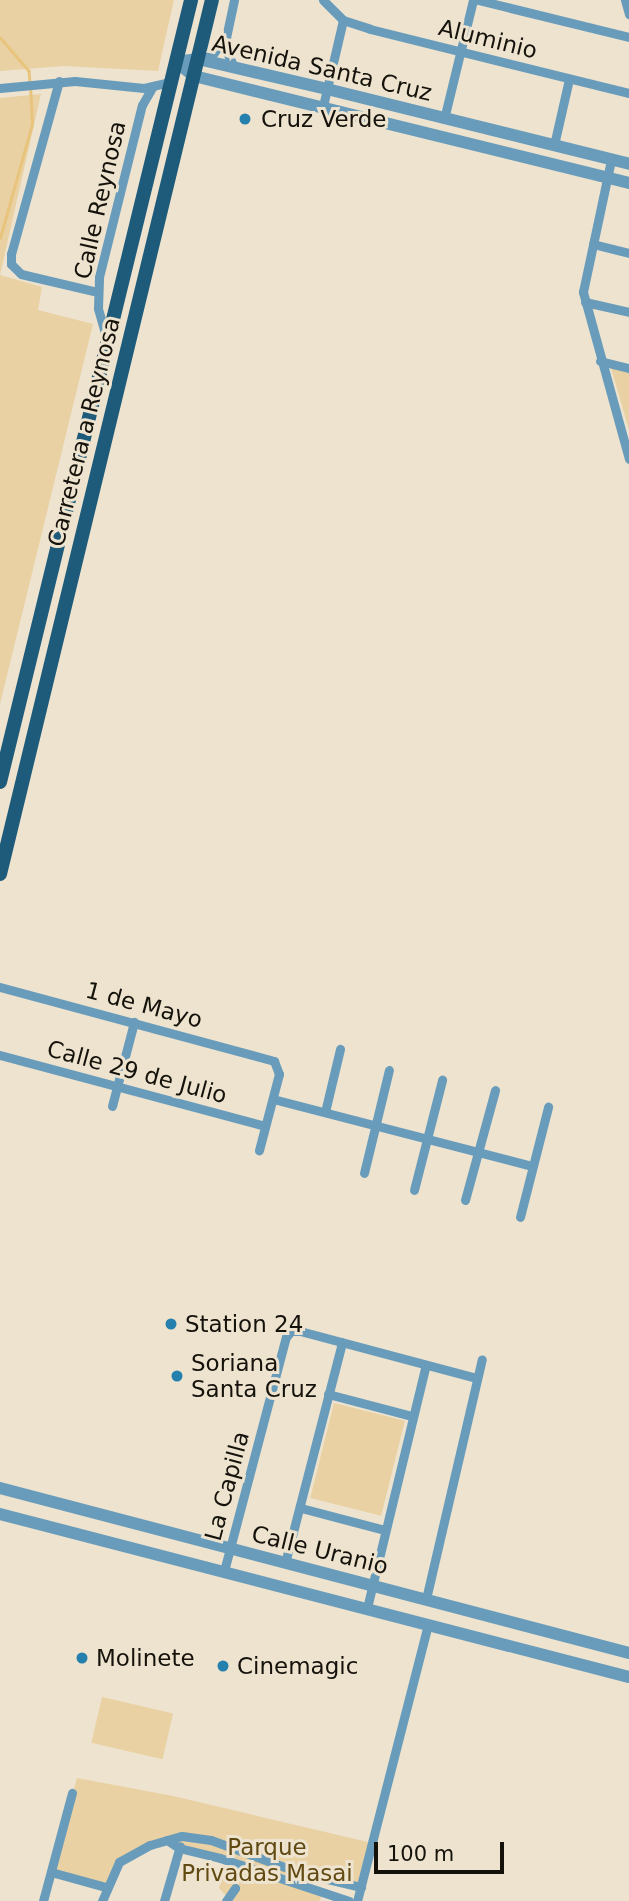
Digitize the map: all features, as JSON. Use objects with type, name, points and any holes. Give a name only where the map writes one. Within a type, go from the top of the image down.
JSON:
[{"type":"main road","name":"Carretera a Reynosa","points":[[0,782],[109,345],[191,0]]},
{"type":"main road","name":"Carretera a Reynosa","points":[[0,874],[212,0]]},
{"type":"main road","points":[[71,498],[90,503]]},
{"type":"street","points":[[234,0],[225,38],[225,53],[235,68]]},
{"type":"street","points":[[323,0],[343,20],[323,106]]},
{"type":"street","points":[[444,119],[472,0]]},
{"type":"street","points":[[478,0],[629,37]]},
{"type":"street","points":[[625,0],[629,14]]},
{"type":"street","name":"Aluminio","points":[[343,20],[629,93]]},
{"type":"street","points":[[198,60],[213,54],[225,38]]},
{"type":"street","name":"Avenida Santa Cruz","points":[[176,62],[198,60],[235,68],[629,164]]},
{"type":"street","name":"Avenida Santa Cruz","points":[[176,62],[194,76],[629,183]]},
{"type":"street","points":[[554,145],[569,79]]},
{"type":"street","points":[[0,88],[60,81],[152,88],[172,82]]},
{"type":"street","points":[[60,81],[11,254],[14,270],[21,274],[97,292]]},
{"type":"street","name":"Calle Reynosa","points":[[131,87],[142,105]]},
{"type":"street","name":"Calle Reynosa","points":[[109,345],[102,327],[97,292],[142,105],[152,88]]},
{"type":"street","points":[[611,160],[583,292],[629,458]]},
{"type":"street","points":[[593,244],[629,253]]},
{"type":"street","points":[[585,302],[629,312]]},
{"type":"street","points":[[600,361],[629,368]]},
{"type":"street","name":"1 de Mayo","points":[[0,987],[270,1059],[277,1064],[279,1074],[273,1099]]},
{"type":"street","points":[[112,1106],[134,1021]]},
{"type":"street","points":[[325,1112],[340,1049]]},
{"type":"street","name":"Calle 29 de Julio","points":[[0,1055],[265,1126]]},
{"type":"street","points":[[364,1173],[389,1070]]},
{"type":"street","points":[[414,1190],[442,1080]]},
{"type":"street","points":[[465,1200],[495,1090]]},
{"type":"street","points":[[259,1150],[273,1099],[533,1166]]},
{"type":"street","points":[[520,1217],[548,1107]]},
{"type":"street","name":"La Capilla","points":[[224,1571],[286,1338],[291,1331],[342,1342]]},
{"type":"street","points":[[285,1563],[342,1342],[477,1378]]},
{"type":"street","points":[[426,1599],[482,1359]]},
{"type":"street","points":[[367,1608],[426,1364]]},
{"type":"street","points":[[328,1394],[412,1416]]},
{"type":"street","name":"Calle Uranio","points":[[0,1488],[629,1653]]},
{"type":"street","points":[[301,1508],[385,1530]]},
{"type":"street","name":"Calle Uranio","points":[[0,1514],[629,1677]]},
{"type":"street","points":[[357,1901],[428,1623]]},
{"type":"street","points":[[43,1901],[72,1793]]},
{"type":"street","points":[[102,1901],[118,1862],[134,1851],[182,1836],[211,1840],[314,1876],[360,1887]]},
{"type":"street","points":[[164,1901],[182,1836]]},
{"type":"street","points":[[167,1840],[179,1848],[225,1860],[310,1889],[321,1897],[349,1901]]},
{"type":"street","points":[[225,1860],[229,1847]]},
{"type":"street","points":[[51,1872],[106,1887]]},
{"type":"street","points":[[307,1901],[314,1876]]},
{"type":"street","points":[[321,1897],[325,1879]]},
{"type":"street","points":[[226,1901],[235,1888]]},
{"type":"green space","points":[[0,0],[174,0],[158,71],[64,66],[0,71]]},
{"type":"green space","points":[[41,94],[0,275],[0,98]]},
{"type":"green space","points":[[0,275],[42,287],[38,310],[93,324],[0,704]]},
{"type":"green space","points":[[611,368],[629,373],[629,430]]},
{"type":"green space","points":[[334,1403],[405,1421],[381,1516],[310,1498]]},
{"type":"green space","points":[[102,1697],[173,1713],[163,1759],[91,1743]]},
{"type":"green space","name":"Parque Privadas Masai","points":[[77,1778],[173,1796],[372,1843],[361,1887],[314,1877],[311,1889],[322,1892],[320,1901],[226,1901],[227,1897],[219,1888],[225,1859],[167,1840],[119,1862],[106,1887],[51,1872]]},
{"type":"waterway","points":[[0,37],[29,71],[30,83]]},
{"type":"waterway","points":[[0,238],[32,124],[30,89]]},
{"type":"place","name":"Cruz Verde","points":[[245,119]]},
{"type":"place","name":"Station 24","points":[[171,1324]]},
{"type":"place","name":"Soriana Santa Cruz","points":[[177,1376]]},
{"type":"place","name":"Molinete","points":[[82,1658]]},
{"type":"place","name":"Cinemagic","points":[[223,1666]]}]
